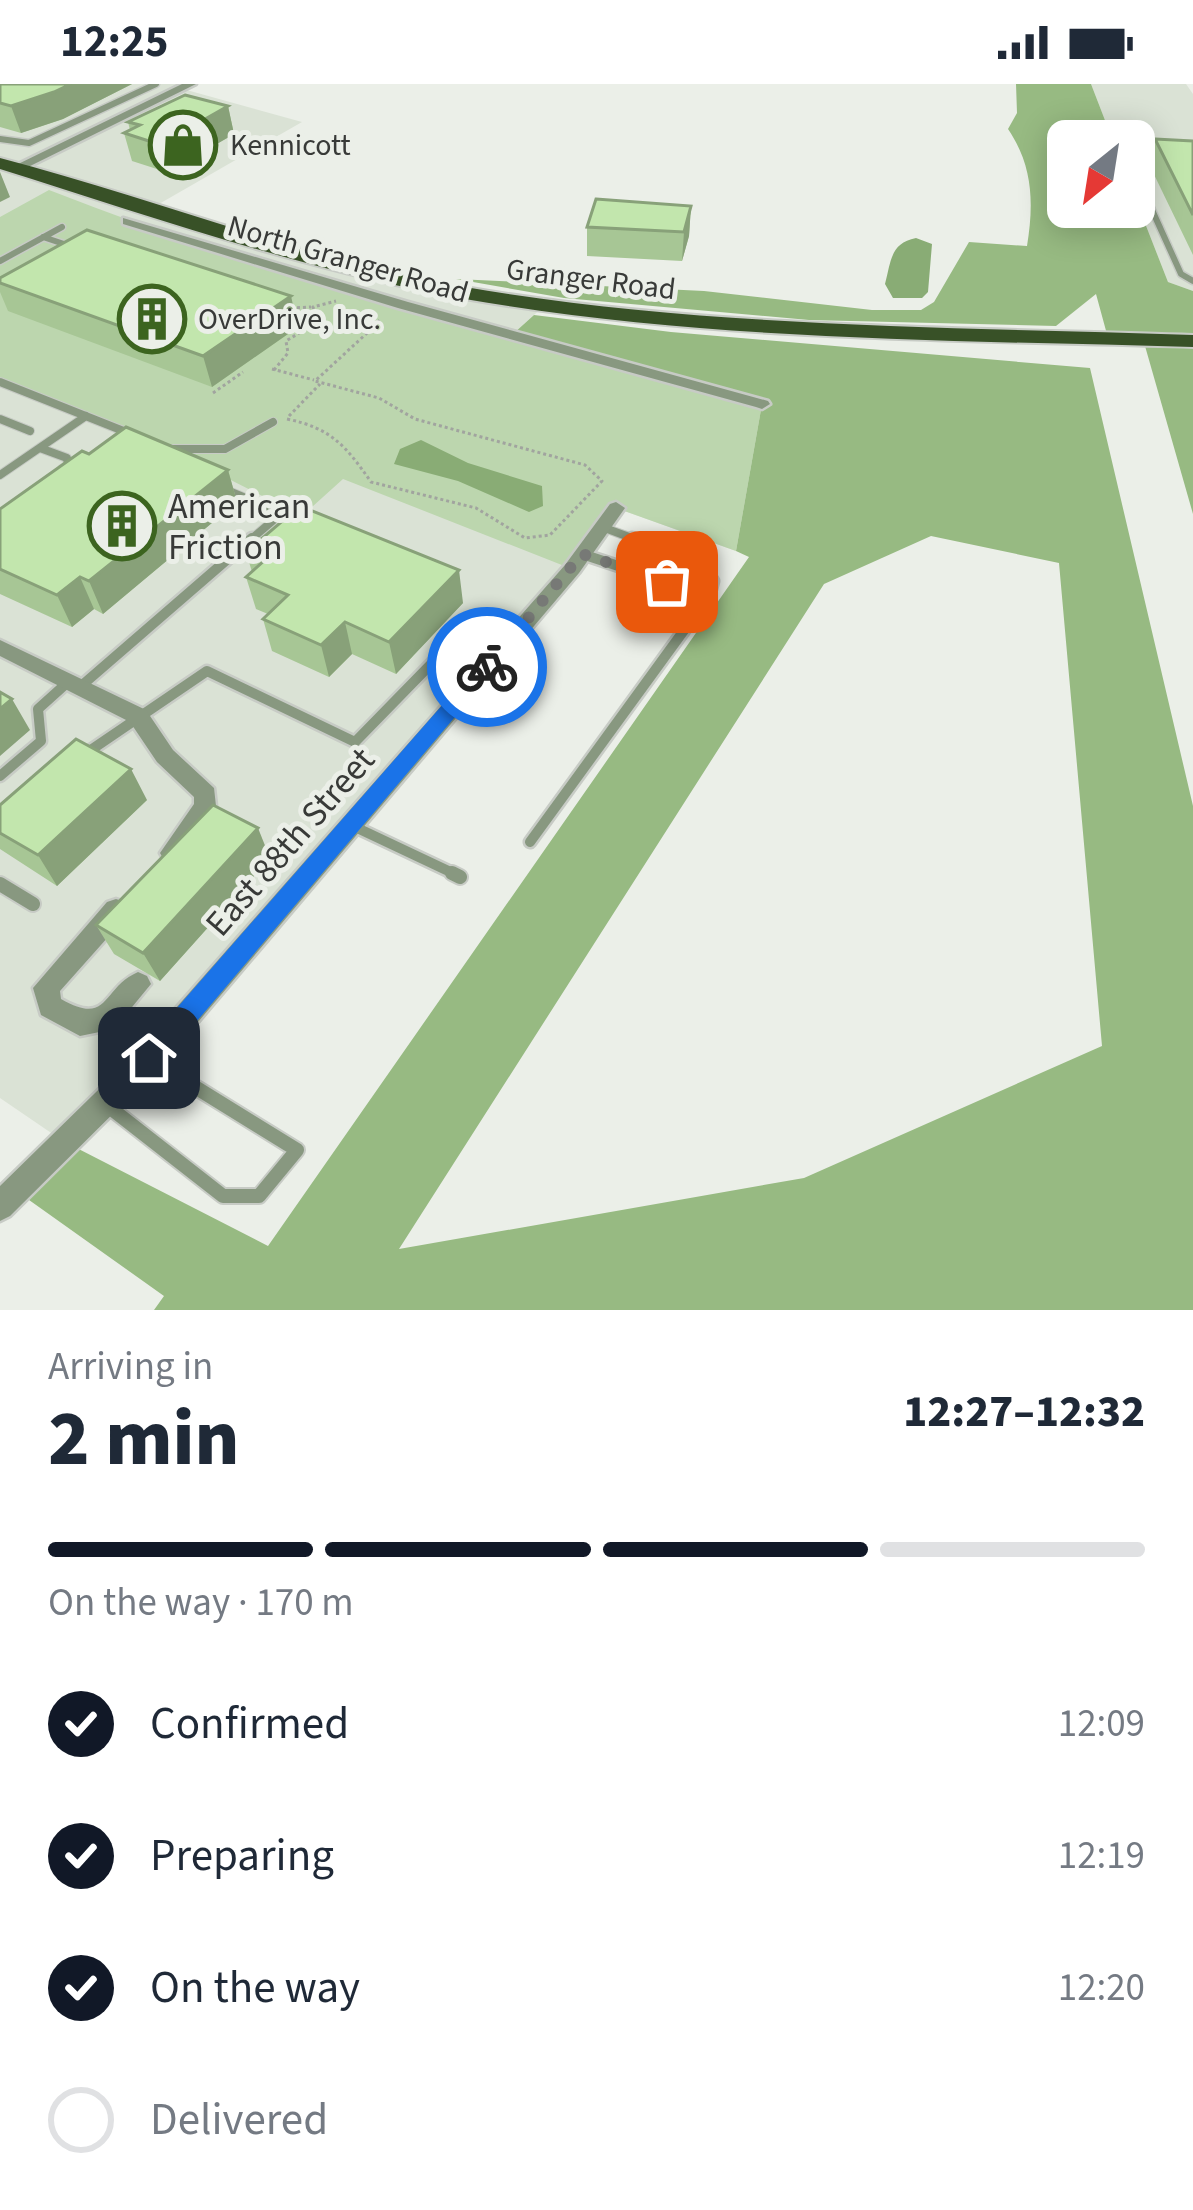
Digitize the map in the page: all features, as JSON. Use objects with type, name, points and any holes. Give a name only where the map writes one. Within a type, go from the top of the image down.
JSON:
[{"type":"main road","name":"Granger Road","points":[[8,165],[373,273],[545,305],[757,326],[1193,341]]},
{"type":"street","points":[[8,165],[191,84]]},
{"type":"street","points":[[112,230],[150,209]]},
{"type":"street","name":"North Granger Road","points":[[128,221],[403,305],[762,404]]},
{"type":"street","name":"East 88th Street","points":[[0,1206],[149,1058],[609,518]]},
{"type":"street","points":[[0,647],[138,716],[165,756],[206,794],[205,806],[160,866]]},
{"type":"street","points":[[131,895],[46,988],[50,1006],[80,1024],[105,1020],[138,984]]},
{"type":"lane","points":[[0,139],[29,143],[156,84]]},
{"type":"lane","points":[[1155,143],[1193,146]]},
{"type":"lane","points":[[1155,216],[1181,274],[1193,281]]},
{"type":"lane","points":[[0,261],[62,227]]},
{"type":"lane","points":[[43,237],[75,248],[56,258]]},
{"type":"lane","points":[[0,382],[140,437]]},
{"type":"lane","points":[[0,475],[86,416]]},
{"type":"lane","points":[[0,419],[30,431]]},
{"type":"lane","points":[[158,445],[172,450],[235,446],[276,420]]},
{"type":"lane","points":[[40,448],[67,458],[68,465],[51,477]]},
{"type":"lane","points":[[172,450],[184,469]]},
{"type":"lane","points":[[0,776],[40,741],[38,709],[74,685],[275,518],[272,509],[211,484]]},
{"type":"lane","points":[[530,842],[709,596],[713,581],[702,565],[609,518]]},
{"type":"lane","points":[[582,554],[709,596]]},
{"type":"lane","points":[[68,767],[207,671],[355,742],[475,619]]},
{"type":"lane","points":[[350,825],[460,877]]},
{"type":"lane","points":[[0,884],[33,904]]},
{"type":"lane","points":[[101,1101],[223,1196],[242,1203],[258,1198],[297,1150],[149,1058]]},
{"type":"path","points":[[278,308],[337,301]]},
{"type":"path","points":[[276,420],[334,430],[355,452],[371,482],[476,508],[525,538],[550,535],[602,481],[596,471],[572,460],[415,419],[379,398],[273,370],[284,362],[286,341],[315,325],[313,307]]},
{"type":"path","points":[[286,419],[379,322],[366,308]]},
{"type":"path","points":[[213,393],[243,371]]},
{"type":"shaded area","points":[[0,84],[191,84],[183,89],[302,122],[152,208],[373,273],[545,305],[515,332],[736,551],[616,508],[63,1141],[0,1098]]},
{"type":"shaded area","points":[[1016,84],[1091,84],[1105,120],[1047,120],[1047,228],[1147,228],[1168,282],[1193,291],[1193,514],[1143,339],[1108,338],[1096,294],[1056,326],[809,320],[564,298],[456,279],[704,291],[872,310],[921,310],[934,302],[969,242],[1027,246],[1030,185],[1023,157],[1008,129],[1017,113]]},
{"type":"shaded area","points":[[1091,84],[1186,84],[1193,94],[1193,291],[1168,282],[1147,228],[1155,228],[1155,120],[1105,120]]},
{"type":"shaded area","points":[[49,190],[313,281],[762,404],[736,551],[616,508],[572,569],[343,479],[302,516],[197,463],[0,383],[0,217]]},
{"type":"shaded area","points":[[916,238],[932,244],[928,292],[922,298],[893,298],[885,284],[893,255],[901,244]]},
{"type":"shaded area","points":[[534,315],[671,332],[1090,368],[1193,806],[1193,1310],[154,1310],[164,1296],[15,1190],[63,1141],[268,1246],[749,557],[736,551],[762,404],[514,333]],"holes":[[[931,536],[1059,563],[1102,1046],[804,1178],[399,1249],[824,584]]]},
{"type":"shaded area","points":[[421,440],[468,463],[542,486],[543,506],[529,512],[458,481],[394,464],[400,449]]},
{"type":"building","points":[[0,84],[71,84],[11,106],[0,103]]},
{"type":"building","points":[[185,95],[228,106],[177,135],[168,133],[152,142],[124,133],[140,125],[128,122]]},
{"type":"building","points":[[1155,139],[1193,141],[1193,215]]},
{"type":"building","points":[[596,199],[691,206],[684,232],[587,227]]},
{"type":"building","points":[[87,230],[291,296],[203,356],[0,283],[0,278]]},
{"type":"building","name":"American Friction","points":[[126,427],[228,470],[89,581],[80,577],[57,595],[0,569],[0,509],[82,451],[89,454]]},
{"type":"building","points":[[300,506],[459,570],[389,642],[345,622],[321,645],[263,619],[288,595],[246,577],[265,560],[246,552]]},
{"type":"building","points":[[0,692],[12,699],[0,709]]},
{"type":"building","points":[[76,739],[131,769],[38,855],[0,833],[0,805]]},
{"type":"building","points":[[213,805],[258,828],[143,953],[96,925]]},
{"type":"way so far","points":[[487,667],[582,554],[667,582]]},
{"type":"place","name":"Kennicott","points":[[183,145]]},
{"type":"place","name":"OverDrive, Inc.","points":[[152,319]]},
{"type":"place","name":"American Friction","points":[[122,526]]},
{"type":"route","points":[[149,1058],[487,667]]}]
